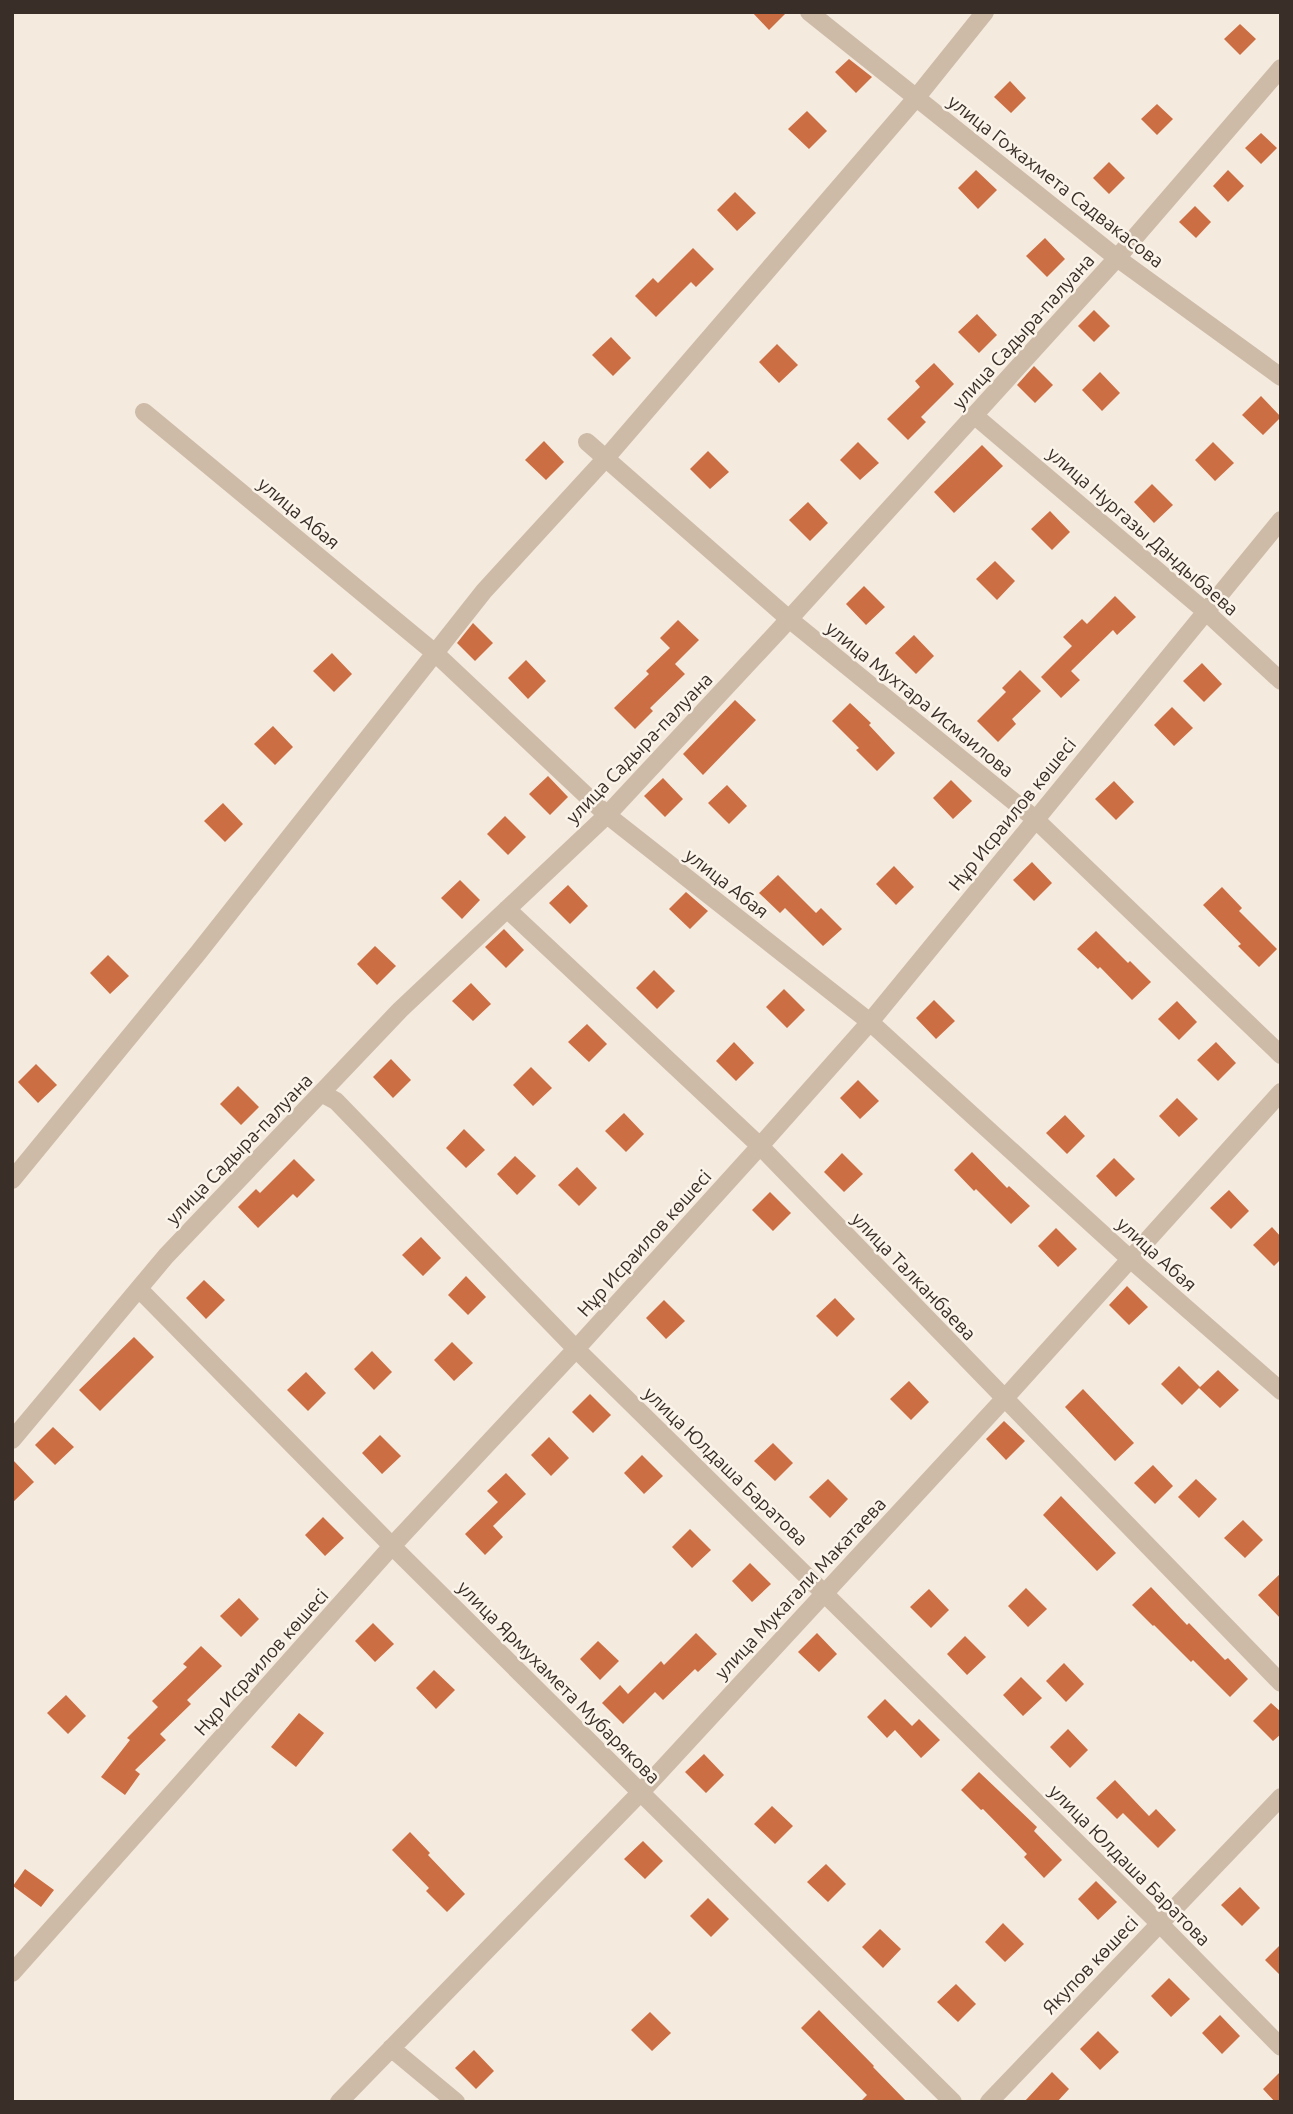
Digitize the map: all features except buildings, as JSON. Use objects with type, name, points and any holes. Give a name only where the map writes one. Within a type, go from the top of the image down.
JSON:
[{"type":"street","name":"улица Гожахмета Садвакасова","points":[[809,12],[1116,258],[1281,377]]},
{"type":"street","points":[[12,1180],[206,943],[484,590],[606,458],[916,98],[985,12]]},
{"type":"street","name":"улица Садыра-палуана","points":[[12,1440],[166,1256],[400,1010],[607,815],[789,619],[975,416],[1281,68]]},
{"type":"street","name":"улица Абая","points":[[144,412],[435,653],[607,815],[870,1022],[1129,1258],[1281,1391]]},
{"type":"street","name":"улица Нургазы Дандыбаева","points":[[975,416],[1205,611],[1281,681]]},
{"type":"street","name":"улица Мухтара Исмаилова","points":[[587,442],[789,619],[1034,818],[1281,1055]]},
{"type":"street","name":"Нұр Исраилов көшесі","points":[[12,1973],[392,1546],[576,1349],[870,1022],[1034,818],[1281,520]]},
{"type":"street","name":"улица Талканбаева","points":[[507,909],[760,1146],[1281,1683]]},
{"type":"street","name":"улица Мукагали Макатаева","points":[[339,2102],[641,1792],[1004,1399],[1281,1092]]},
{"type":"street","name":"улица Юлдаша Баратова","points":[[321,1093],[336,1101],[576,1349],[825,1592],[1281,2047]]},
{"type":"street","name":"улица Ярмухамета Мубарякова","points":[[139,1289],[392,1546],[953,2102]]},
{"type":"street","name":"Якупов көшесі","points":[[989,2102],[1281,1797]]},
{"type":"street","points":[[391,2048],[456,2102]]}]
